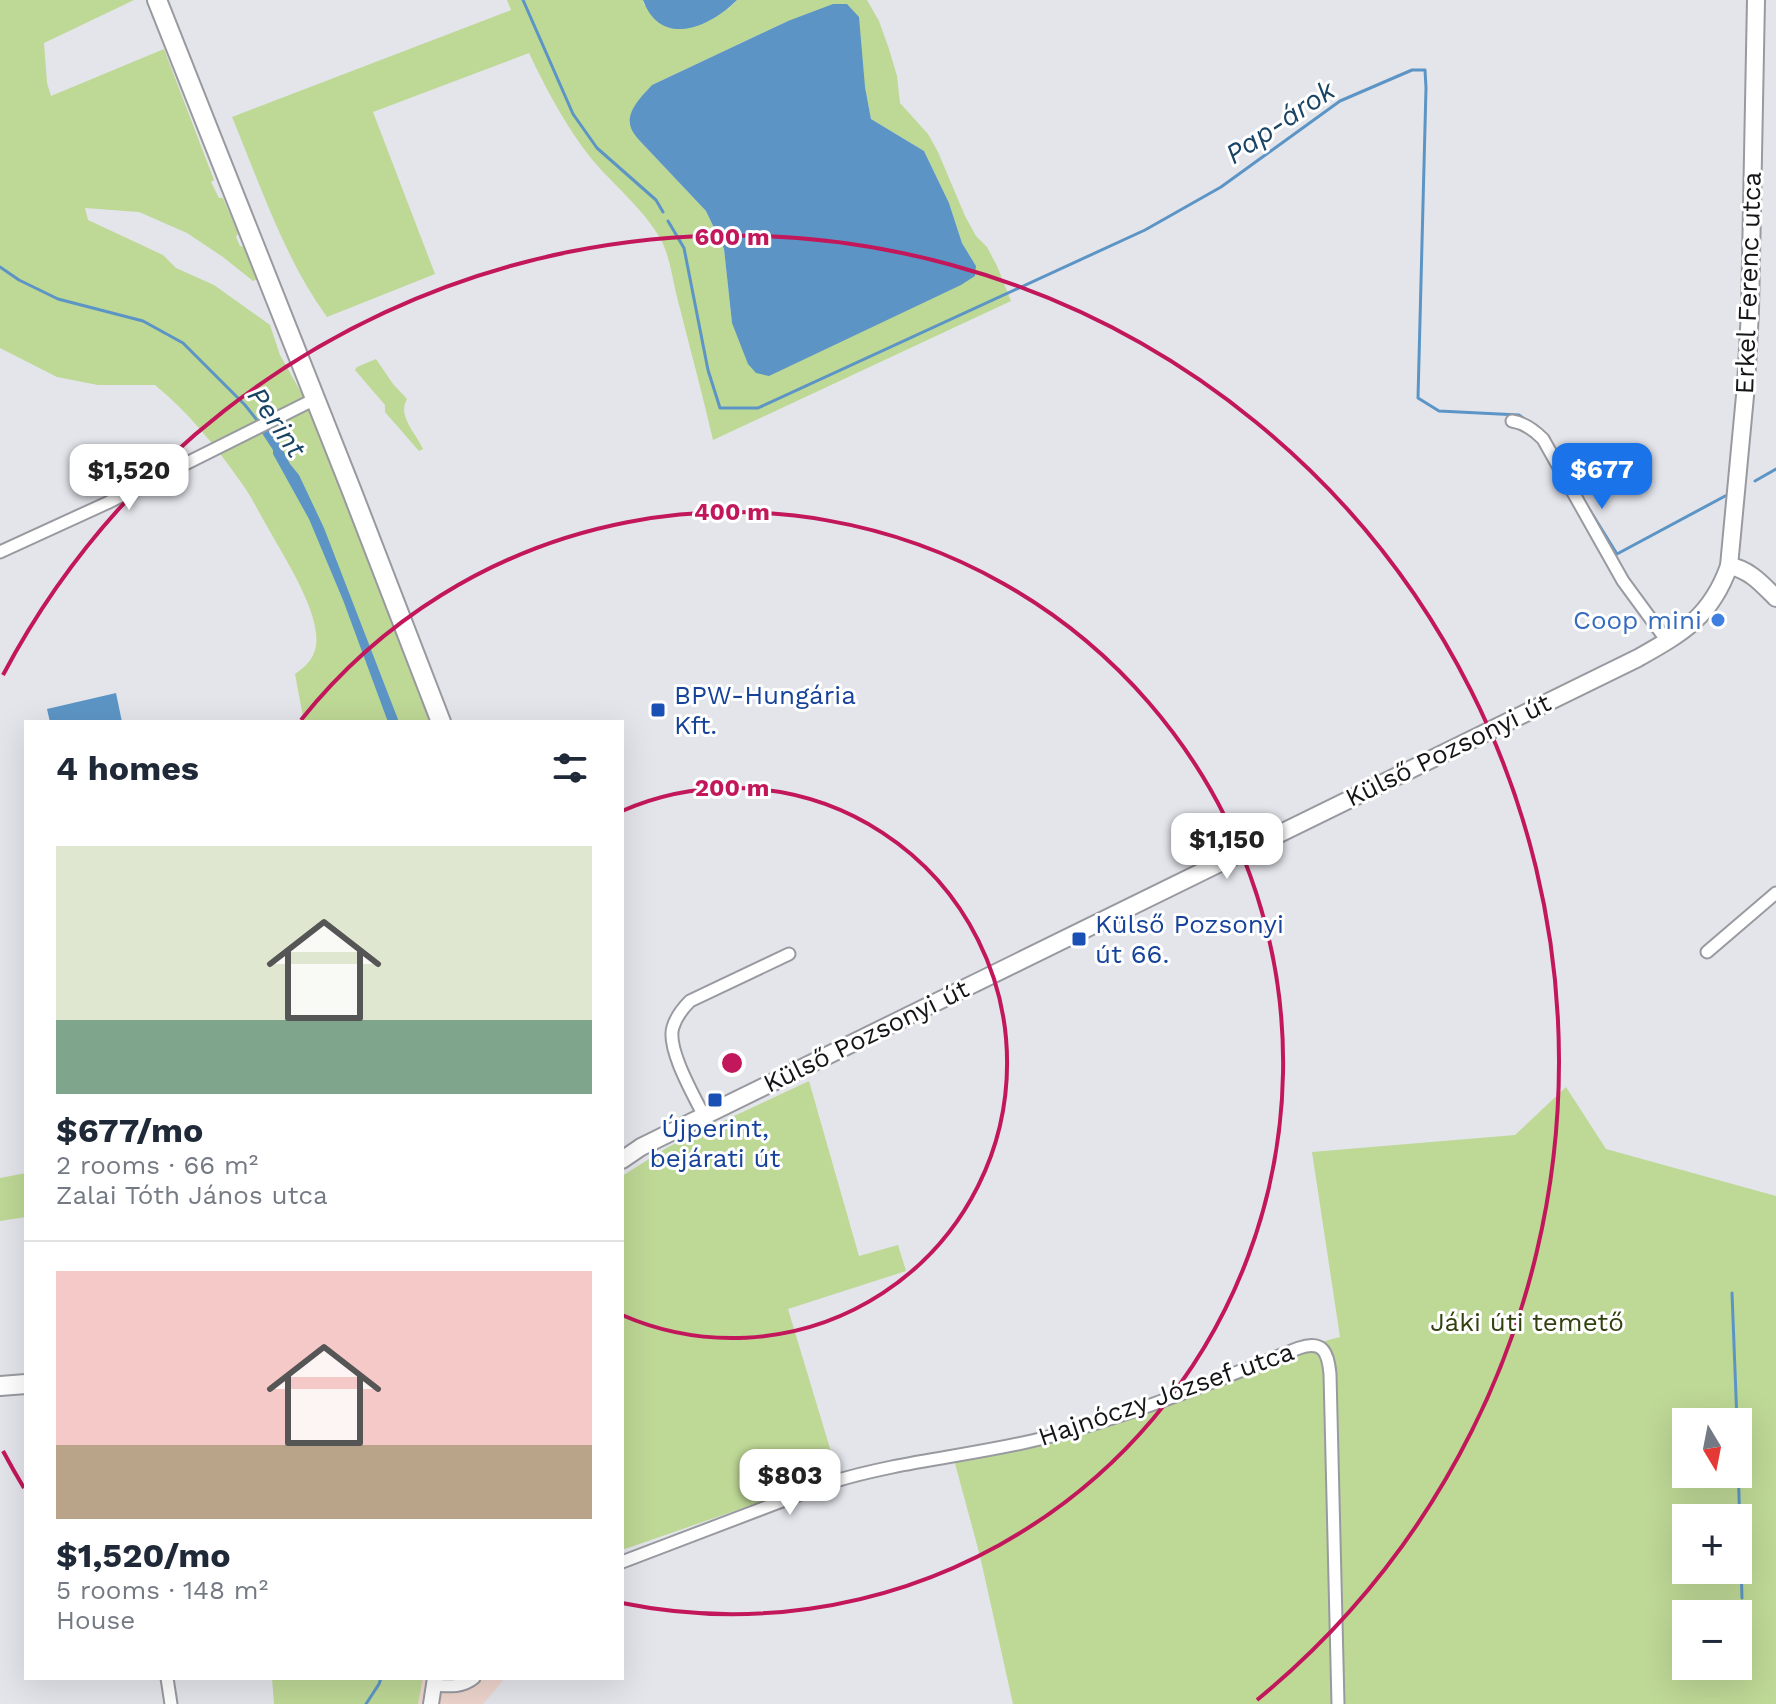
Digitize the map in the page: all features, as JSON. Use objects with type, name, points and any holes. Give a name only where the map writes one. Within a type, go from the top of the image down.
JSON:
[{"type":"main road","points":[[157,0],[440,720]]},
{"type":"main road","name":"Erkel Ferenc utca","points":[[1729,566],[1747,370],[1756,0]]},
{"type":"main road","points":[[1729,566],[1749,573],[1776,598]]},
{"type":"main road","name":"Külső Pozsonyi út","points":[[665,1135],[1610,672],[1687,628],[1702,614],[1722,584],[1729,566]]},
{"type":"main road","points":[[624,1151],[665,1135]]},
{"type":"main road","points":[[624,1158],[665,1135]]},
{"type":"main road","points":[[0,1386],[24,1384]]},
{"type":"street","points":[[0,552],[107,503],[315,399]]},
{"type":"street","points":[[1512,421],[1521,423],[1543,439],[1623,581],[1667,641]]},
{"type":"street","points":[[1707,952],[1776,893]]},
{"type":"street","points":[[704,1116],[679,1064],[671,1039],[672,1028],[680,1011],[690,1001],[789,954]]},
{"type":"street","name":"Hajnóczy József utca","points":[[624,1561],[846,1478],[905,1464],[1000,1449],[1076,1430],[1166,1400],[1299,1348],[1316,1345],[1324,1349],[1330,1374],[1338,1704]]},
{"type":"street","points":[[167,1680],[171,1704]]},
{"type":"street","points":[[431,1704],[434,1682],[453,1687],[472,1680]]},
{"type":"shaded area","points":[[423,1680],[503,1680],[483,1704],[418,1704]]},
{"type":"green space","points":[[0,0],[134,0],[44,43],[51,96],[164,49],[214,180],[211,182],[219,198],[223,198],[238,233],[236,237],[240,246],[244,247],[258,279],[253,281],[187,233],[139,212],[85,208],[88,220],[163,255],[176,268],[214,285],[270,325],[280,355],[319,424],[433,720],[304,720],[295,674],[315,651],[313,618],[300,586],[251,498],[211,442],[155,385],[98,385],[57,377],[0,348]]},
{"type":"green space","points":[[507,0],[643,0],[644,5],[728,9],[737,0],[867,0],[889,49],[897,76],[900,103],[928,134],[965,216],[976,236],[987,247],[1011,301],[713,440],[663,245],[646,218],[577,139],[529,53],[373,112],[435,274],[327,317],[285,245],[232,117],[511,10]],"holes":[[[788,21],[865,87],[871,119],[924,151],[949,203],[962,243],[976,266],[732,323],[724,249],[706,211],[639,140],[640,99],[652,85]]]},
{"type":"green space","points":[[376,359],[407,399],[404,412],[423,449],[419,451],[385,412],[385,405],[355,370]]},
{"type":"green space","points":[[809,1081],[859,1256],[898,1245],[906,1271],[788,1309],[838,1475],[625,1549],[624,1175],[668,1147]]},
{"type":"green space","name":"Jáki úti temető","points":[[1566,1087],[1606,1149],[1776,1196],[1776,1704],[1013,1704],[980,1556],[953,1456],[1042,1439],[1299,1348],[1340,1337],[1312,1152],[1515,1135]]},
{"type":"green space","points":[[24,1173],[24,1217],[0,1221],[0,1178]]},
{"type":"green space","points":[[272,1680],[423,1680],[418,1704],[274,1704]]},
{"type":"water","points":[[643,0],[737,0],[700,25],[674,29],[661,24],[651,15]]},
{"type":"water","points":[[833,4],[847,4],[859,17],[871,119],[924,151],[949,203],[962,243],[976,266],[975,276],[769,376],[756,373],[748,364],[732,323],[724,249],[706,211],[639,140],[631,128],[630,116],[652,85],[788,21]]},
{"type":"water","points":[[265,420],[299,475],[324,528],[398,720],[387,720],[309,519],[256,424]]},
{"type":"water","points":[[116,693],[122,720],[50,720],[47,709]]},
{"type":"waterway","name":"Pap-árok","points":[[523,0],[573,114],[597,148],[656,200],[663,212]]},
{"type":"waterway","name":"Pap-árok","points":[[668,221],[684,248],[708,370],[720,408],[758,408],[1145,230],[1221,187],[1340,101],[1412,70],[1425,70],[1418,398],[1439,411],[1519,415],[1526,420]]},
{"type":"waterway","name":"Perint","points":[[0,267],[58,299],[143,321],[183,343],[260,424]]},
{"type":"waterway","name":"Pap-árok","points":[[1755,481],[1776,469]]},
{"type":"waterway","name":"Pap-árok","points":[[1581,496],[1617,554],[1727,495]]},
{"type":"waterway","points":[[1732,1293],[1736,1408]]},
{"type":"waterway","points":[[1739,1488],[1742,1598]]},
{"type":"waterway","name":"Perint","points":[[366,1704],[380,1680]]},
{"type":"place","name":"Coop mini","points":[[1718,620]]},
{"type":"place","name":"BPW-Hungária Kft.","points":[[658,710]]},
{"type":"place","name":"Külső Pozsonyi út 66.","points":[[1079,939]]},
{"type":"place","name":"Újperint, bejárati út","points":[[715,1100]]}]
